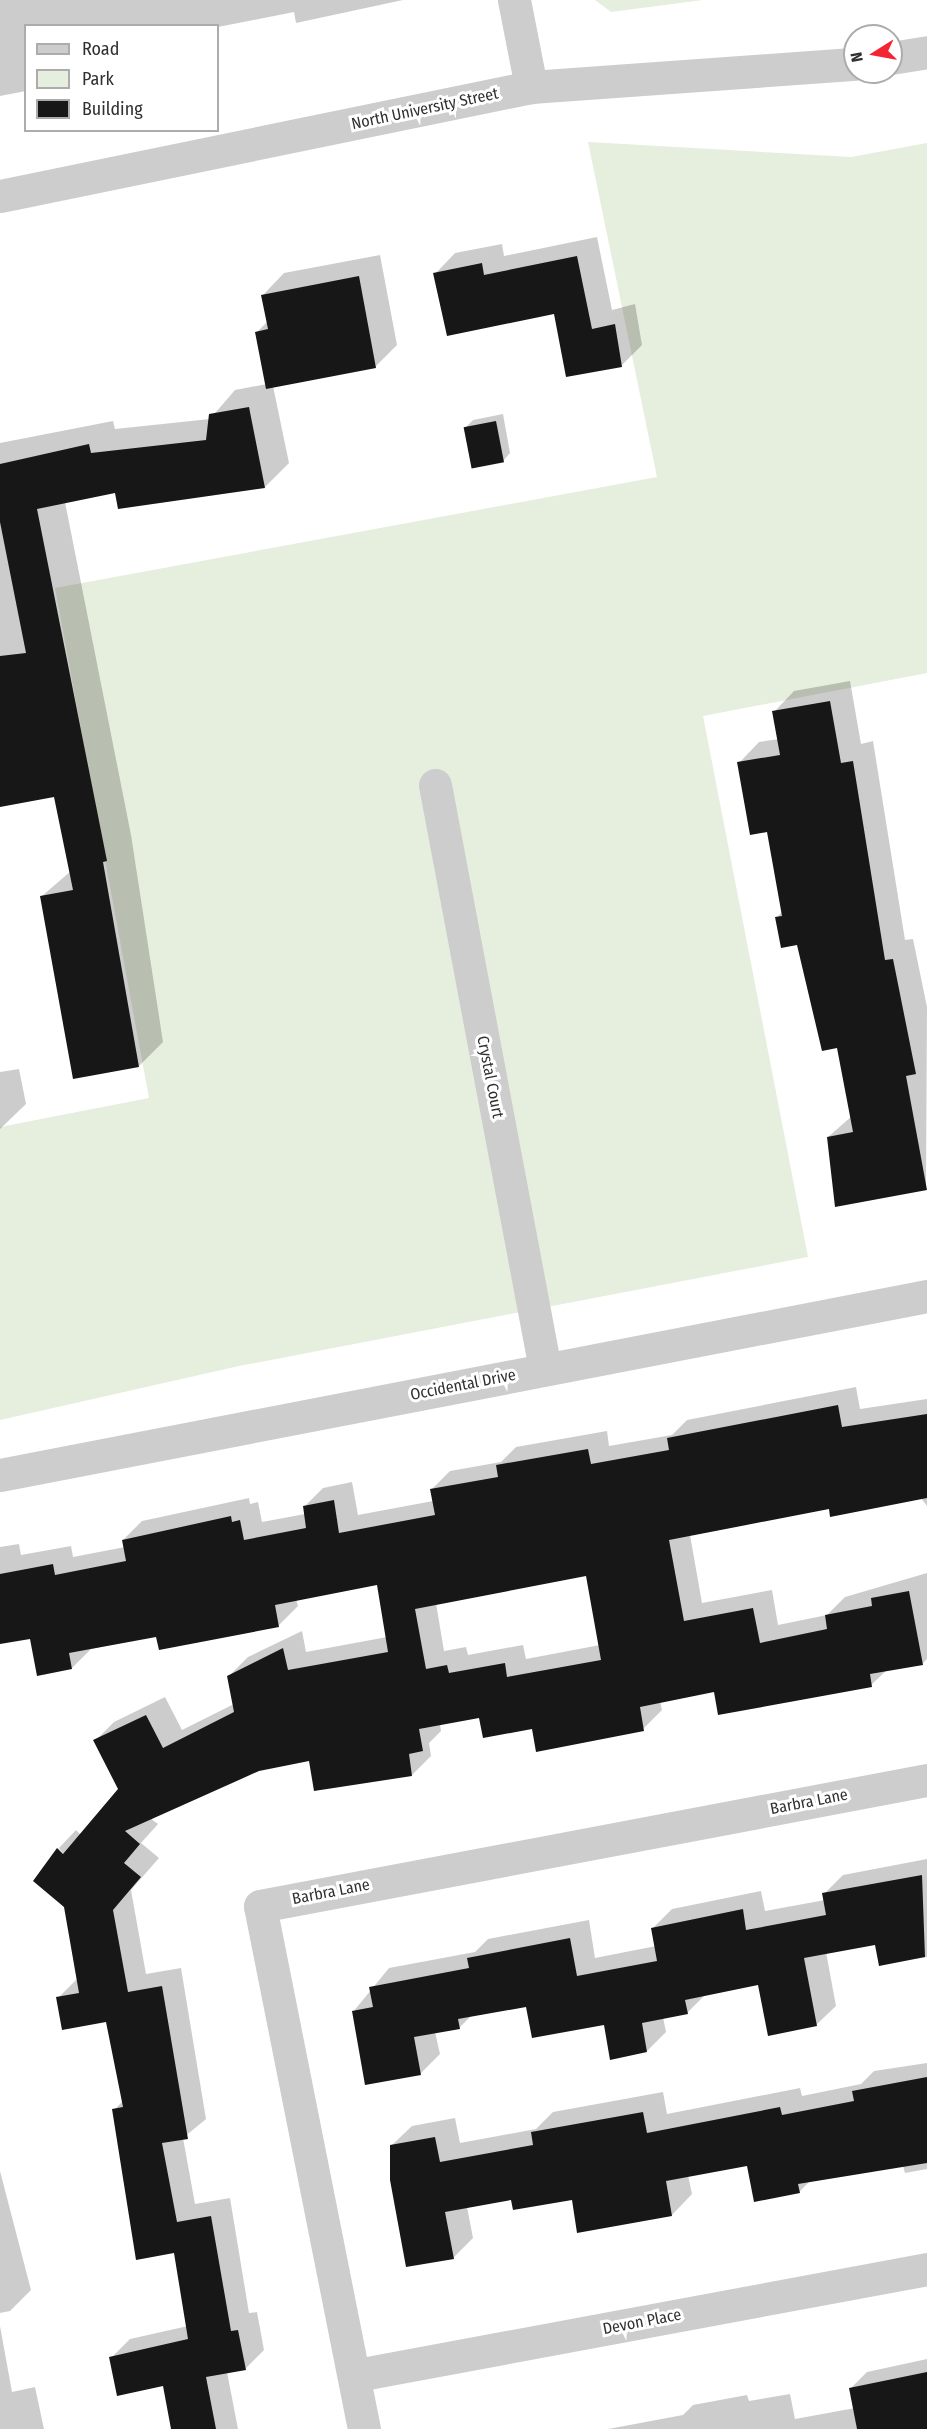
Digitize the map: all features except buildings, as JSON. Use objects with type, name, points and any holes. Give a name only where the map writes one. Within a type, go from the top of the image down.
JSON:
[{"type":"street","points":[[514,0],[531,87]]},
{"type":"street","points":[[903,56],[927,52]]},
{"type":"street","name":"North University Street","points":[[0,195],[531,87],[843,65]]},
{"type":"street","name":"Crystal Court","points":[[435,785],[545,1369]]},
{"type":"street","name":"Occidental Drive","points":[[0,1475],[927,1296]]},
{"type":"street","name":"Barbra Lane","points":[[364,2429],[357,2375],[260,1906],[927,1780]]},
{"type":"street","name":"Devon Place","points":[[357,2375],[927,2268]]},
{"type":"green space","points":[[595,0],[703,0],[611,12]]},
{"type":"green space","points":[[588,142],[851,157],[927,143],[927,673],[703,716],[808,1257],[239,1366],[0,1420],[0,1127],[149,1098],[55,588],[657,477]]}]
